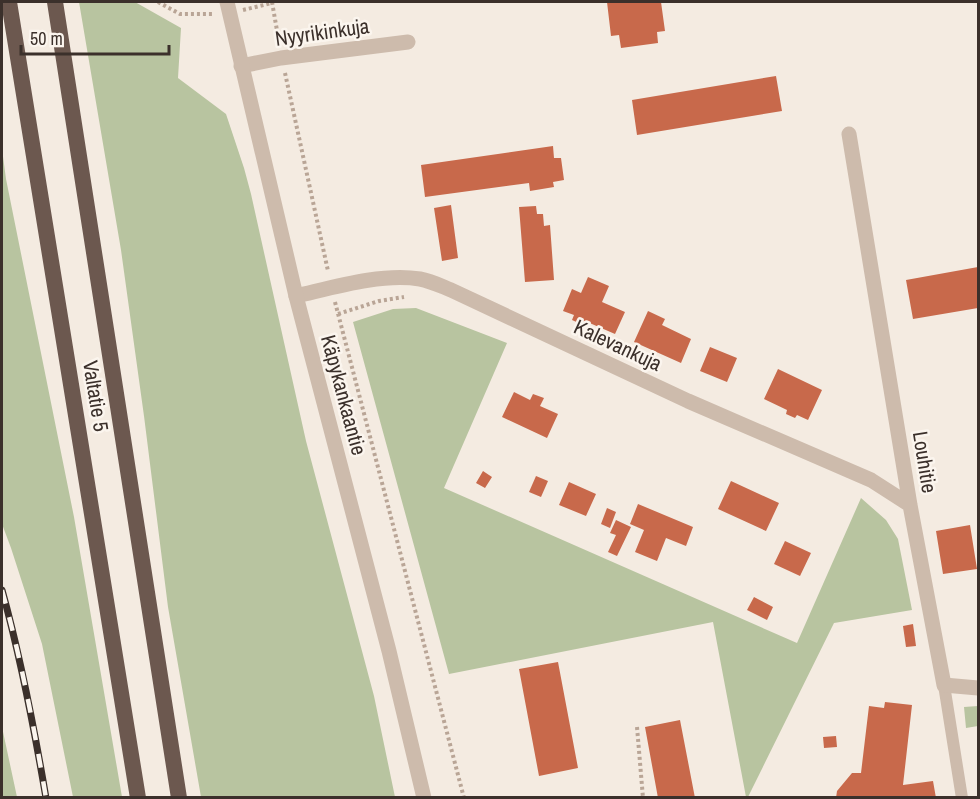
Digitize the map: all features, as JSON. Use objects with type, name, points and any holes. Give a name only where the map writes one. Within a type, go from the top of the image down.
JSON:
[{"type":"highway","name":"Valtatie 5","points":[[9,2],[138,798]]},
{"type":"highway","name":"Valtatie 5","points":[[55,2],[179,798]]},
{"type":"street","name":"Käpykankaantie","points":[[227,2],[297,296],[389,651],[424,798]]},
{"type":"street","name":"Nyyrikinkuja","points":[[241,66],[282,58],[408,42]]},
{"type":"street","name":"Louhitie","points":[[849,134],[910,505],[944,686]]},
{"type":"street","name":"Kalevankuja","points":[[297,296],[378,279],[398,277],[422,280],[451,290],[688,400],[871,480],[910,505]]},
{"type":"street","points":[[944,686],[978,688]]},
{"type":"lane","name":"Louhitie","points":[[944,686],[963,798]]},
{"type":"path","points":[[272,2],[331,288],[464,798]]},
{"type":"path","points":[[338,314],[379,301],[408,297]]},
{"type":"path","points":[[637,727],[643,798]]},
{"type":"green space","points":[[79,2],[135,2],[181,28],[178,78],[226,114],[251,194],[306,441],[374,696],[395,797],[201,797],[168,607],[121,250]]},
{"type":"green space","points":[[2,149],[6,179],[74,517],[122,797],[73,797],[42,644],[2,524]]},
{"type":"green space","points":[[416,308],[507,343],[444,488],[797,643],[861,498],[886,520],[898,539],[912,610],[834,623],[748,797],[746,797],[713,622],[449,674],[353,322],[393,309]]},
{"type":"green space","points":[[978,706],[978,726],[966,728],[964,707]]},
{"type":"green space","points":[[2,727],[17,797],[2,797]]},
{"type":"building","points":[[607,2],[661,2],[665,31],[657,32],[658,43],[621,48],[619,35],[611,36]]},
{"type":"building","points":[[776,76],[782,111],[637,135],[632,100]]},
{"type":"building","points":[[553,146],[554,158],[561,158],[564,180],[553,182],[554,187],[530,191],[529,183],[425,197],[421,165]]},
{"type":"building","points":[[451,205],[458,258],[442,261],[434,208]]},
{"type":"building","points":[[536,206],[537,214],[543,214],[544,226],[550,225],[554,280],[525,282],[519,207]]},
{"type":"building","points":[[978,267],[978,308],[913,319],[906,280]]},
{"type":"building","points":[[588,277],[609,286],[602,302],[625,312],[615,334],[585,321],[583,325],[572,320],[574,315],[563,311],[572,289],[581,293]]},
{"type":"building","points":[[648,311],[665,319],[662,325],[691,339],[681,363],[634,342]]},
{"type":"building","points":[[710,347],[737,358],[727,382],[700,371]]},
{"type":"building","points":[[778,369],[822,390],[808,420],[797,415],[795,418],[786,414],[787,410],[764,399]]},
{"type":"building","points":[[514,392],[530,400],[533,394],[544,398],[540,406],[558,414],[547,438],[502,417]]},
{"type":"building","points":[[483,471],[492,477],[485,488],[476,483]]},
{"type":"building","points":[[536,476],[548,481],[541,497],[529,492]]},
{"type":"building","points":[[731,481],[779,503],[766,531],[718,509]]},
{"type":"building","points":[[569,482],[596,494],[586,516],[559,505]]},
{"type":"building","points":[[638,504],[693,527],[686,546],[666,538],[657,561],[635,552],[644,530],[630,524]]},
{"type":"building","points":[[607,508],[616,512],[610,528],[601,524]]},
{"type":"building","points":[[616,520],[631,527],[617,556],[608,552],[616,535],[610,533]]},
{"type":"building","points":[[970,525],[977,569],[943,574],[936,531]]},
{"type":"building","points":[[785,541],[811,553],[800,576],[774,564]]},
{"type":"building","points":[[754,597],[773,607],[767,620],[747,610]]},
{"type":"building","points":[[913,624],[916,646],[906,647],[903,626]]},
{"type":"building","points":[[558,662],[578,768],[539,776],[519,669]]},
{"type":"building","points":[[885,702],[912,705],[903,785],[933,781],[936,798],[836,798],[837,791],[852,773],[861,773],[869,706],[884,708]]},
{"type":"building","points":[[680,720],[695,798],[658,798],[645,727]]},
{"type":"building","points":[[836,736],[837,747],[824,748],[823,737]]},
{"type":"railway","points":[[2,590],[27,693],[46,798]]}]
